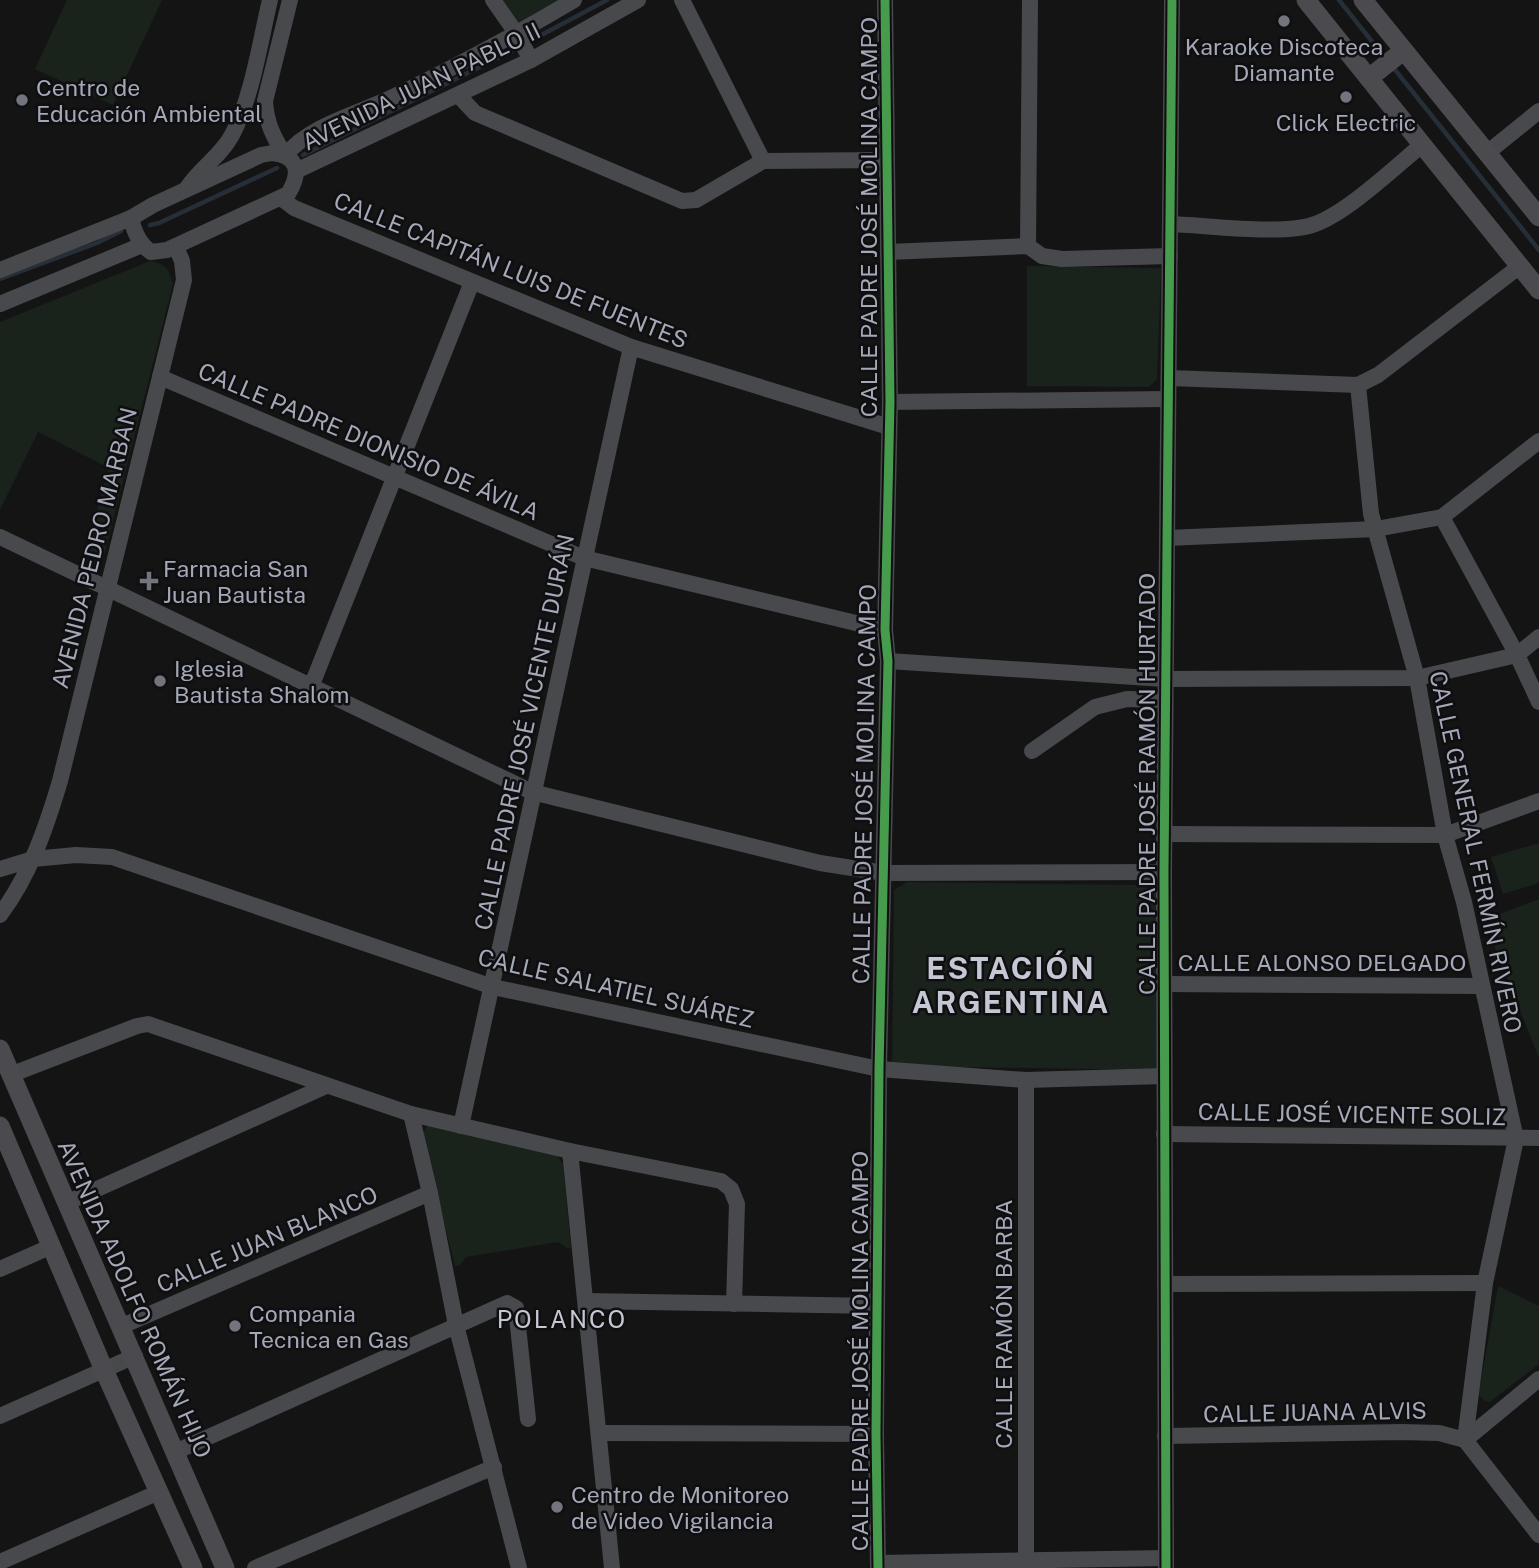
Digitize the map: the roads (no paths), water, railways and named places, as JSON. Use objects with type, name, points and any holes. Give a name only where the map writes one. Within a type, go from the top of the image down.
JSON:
[{"type":"main road","points":[[1306,0],[1487,153],[1539,217]]},
{"type":"main road","points":[[1363,0],[1386,65],[1423,144],[1539,290]]},
{"type":"main road","name":"AVENIDA ADOLFO ROMÁN HIJO","points":[[0,1049],[5,1069],[122,1326],[225,1568]]},
{"type":"main road","points":[[0,1126],[104,1370],[193,1568]]},
{"type":"street","points":[[187,190],[197,173],[223,150],[238,122],[270,0]]},
{"type":"street","points":[[131,218],[142,244],[152,252],[160,253],[288,194],[296,182],[296,171],[294,163],[285,155],[269,129],[265,101],[289,0]]},
{"type":"street","points":[[493,0],[531,60]]},
{"type":"street","name":"AVENIDA JUAN PABLO II","points":[[285,155],[302,138],[392,97],[517,34],[574,0]]},
{"type":"street","name":"AVENIDA JUAN PABLO II","points":[[296,171],[531,60],[638,0]]},
{"type":"street","points":[[682,0],[763,161]]},
{"type":"street","name":"CALLE PADRE JOSÉ MOLINA CAMPO","points":[[879,1566],[876,1434],[879,1069],[888,661],[885,630],[890,402],[885,0]]},
{"type":"street","points":[[1028,246],[1030,0]]},
{"type":"street","name":"CALLE PADRE JOSÉ RAMÓN HURTADO","points":[[1166,1563],[1164,834],[1172,0]]},
{"type":"street","points":[[459,96],[475,113],[682,201],[696,201],[763,161],[887,160]]},
{"type":"street","points":[[1487,153],[1539,111]]},
{"type":"street","points":[[1170,224],[1292,230],[1315,225],[1339,211],[1423,144]]},
{"type":"street","points":[[0,270],[131,218],[261,155],[285,155]]},
{"type":"street","name":"CALLE CAPITÁN LUIS DE FUENTES","points":[[281,198],[294,208],[631,347],[889,427]]},
{"type":"street","points":[[0,304],[142,244]]},
{"type":"street","points":[[888,251],[1028,246],[1042,256],[1062,258],[1170,256]]},
{"type":"street","name":"AVENIDA PEDRO MARBAN","points":[[0,915],[33,859],[60,781],[184,280],[182,261],[176,247]]},
{"type":"street","points":[[1168,377],[1358,385],[1378,375],[1520,266]]},
{"type":"street","points":[[311,687],[472,282]]},
{"type":"street","name":"CALLE PADRE JOSÉ VICENTE DURÁN","points":[[461,1126],[631,347]]},
{"type":"street","name":"CALLE PADRE DIONISIO DE ÁVILA","points":[[160,377],[584,558],[885,630]]},
{"type":"street","name":"CALLE GENERAL FERMÍN RIVERO","points":[[1358,385],[1371,514],[1417,678],[1445,835],[1464,902],[1481,986],[1531,1141],[1485,1283],[1465,1440]]},
{"type":"street","points":[[890,402],[1168,400]]},
{"type":"street","points":[[1167,538],[1376,529],[1442,517],[1539,441]]},
{"type":"street","points":[[1442,517],[1517,655],[1539,702]]},
{"type":"street","points":[[0,537],[532,792],[820,863],[884,873],[1164,872]]},
{"type":"street","points":[[888,661],[1166,679],[1417,678],[1517,655],[1539,637]]},
{"type":"street","points":[[1032,751],[1095,707],[1127,699],[1165,700]]},
{"type":"street","points":[[1164,834],[1445,835],[1539,801]]},
{"type":"street","name":"CALLE SALATIEL SUÁREZ","points":[[33,859],[76,855],[112,857],[493,987],[879,1069],[1026,1080],[1164,1076]]},
{"type":"street","points":[[0,869],[33,859]]},
{"type":"street","name":"CALLE ALONSO DELGADO","points":[[1164,984],[1481,986]]},
{"type":"street","points":[[5,1069],[148,1024],[411,1114],[570,1151],[720,1181],[731,1188],[737,1204],[734,1304]]},
{"type":"street","name":"CALLE RAMÓN BARBA","points":[[1026,1080],[1026,1564]]},
{"type":"street","points":[[65,1203],[326,1086]]},
{"type":"street","points":[[411,1114],[430,1193],[456,1325],[519,1568]]},
{"type":"street","name":"CALLE JOSÉ VICENTE SOLIZ","points":[[1164,1134],[1531,1141]]},
{"type":"street","points":[[570,1151],[612,1568]]},
{"type":"street","name":"CALLE JUAN BLANCO","points":[[122,1326],[430,1193]]},
{"type":"street","points":[[0,1269],[52,1246]]},
{"type":"street","points":[[1165,1284],[1485,1283]]},
{"type":"street","points":[[586,1301],[877,1306]]},
{"type":"street","points":[[175,1452],[507,1303],[516,1308],[528,1419]]},
{"type":"street","points":[[0,1416],[135,1356]]},
{"type":"street","points":[[1539,1379],[1465,1440],[1539,1535]]},
{"type":"street","name":"CALLE JUANA ALVIS","points":[[1165,1436],[1402,1432],[1439,1433],[1465,1440]]},
{"type":"street","points":[[600,1433],[876,1434]]},
{"type":"street","points":[[255,1568],[494,1467]]},
{"type":"street","points":[[0,1562],[159,1492]]},
{"type":"street","points":[[879,1566],[1166,1563]]},
{"type":"waterway","points":[[534,39],[607,0]]},
{"type":"waterway","points":[[1339,0],[1386,59]]},
{"type":"waterway","points":[[303,155],[512,51]]},
{"type":"waterway","points":[[1392,66],[1539,250]]},
{"type":"waterway","points":[[150,225],[277,168]]},
{"type":"waterway","points":[[0,279],[97,243],[121,231]]},
{"type":"place","name":"Karaoke Discoteca Diamante","points":[[1284,21]]},
{"type":"place","name":"Click Electric","points":[[1346,97]]},
{"type":"place","name":"Centro de Educación Ambiental","points":[[22,100]]},
{"type":"place","name":"Farmacia San Juan Bautista","points":[[149,581]]},
{"type":"place","name":"Iglesia Bautista Shalom","points":[[160,681]]},
{"type":"place","name":"Compania Tecnica en Gas","points":[[235,1326]]},
{"type":"place","name":"Centro de Monitoreo de Video Vigilancia","points":[[557,1507]]},
{"type":"district","name":"ESTACIÓN ARGENTINA","points":[[1011,985]]},
{"type":"district","name":"POLANCO","points":[[562,1319]]}]
